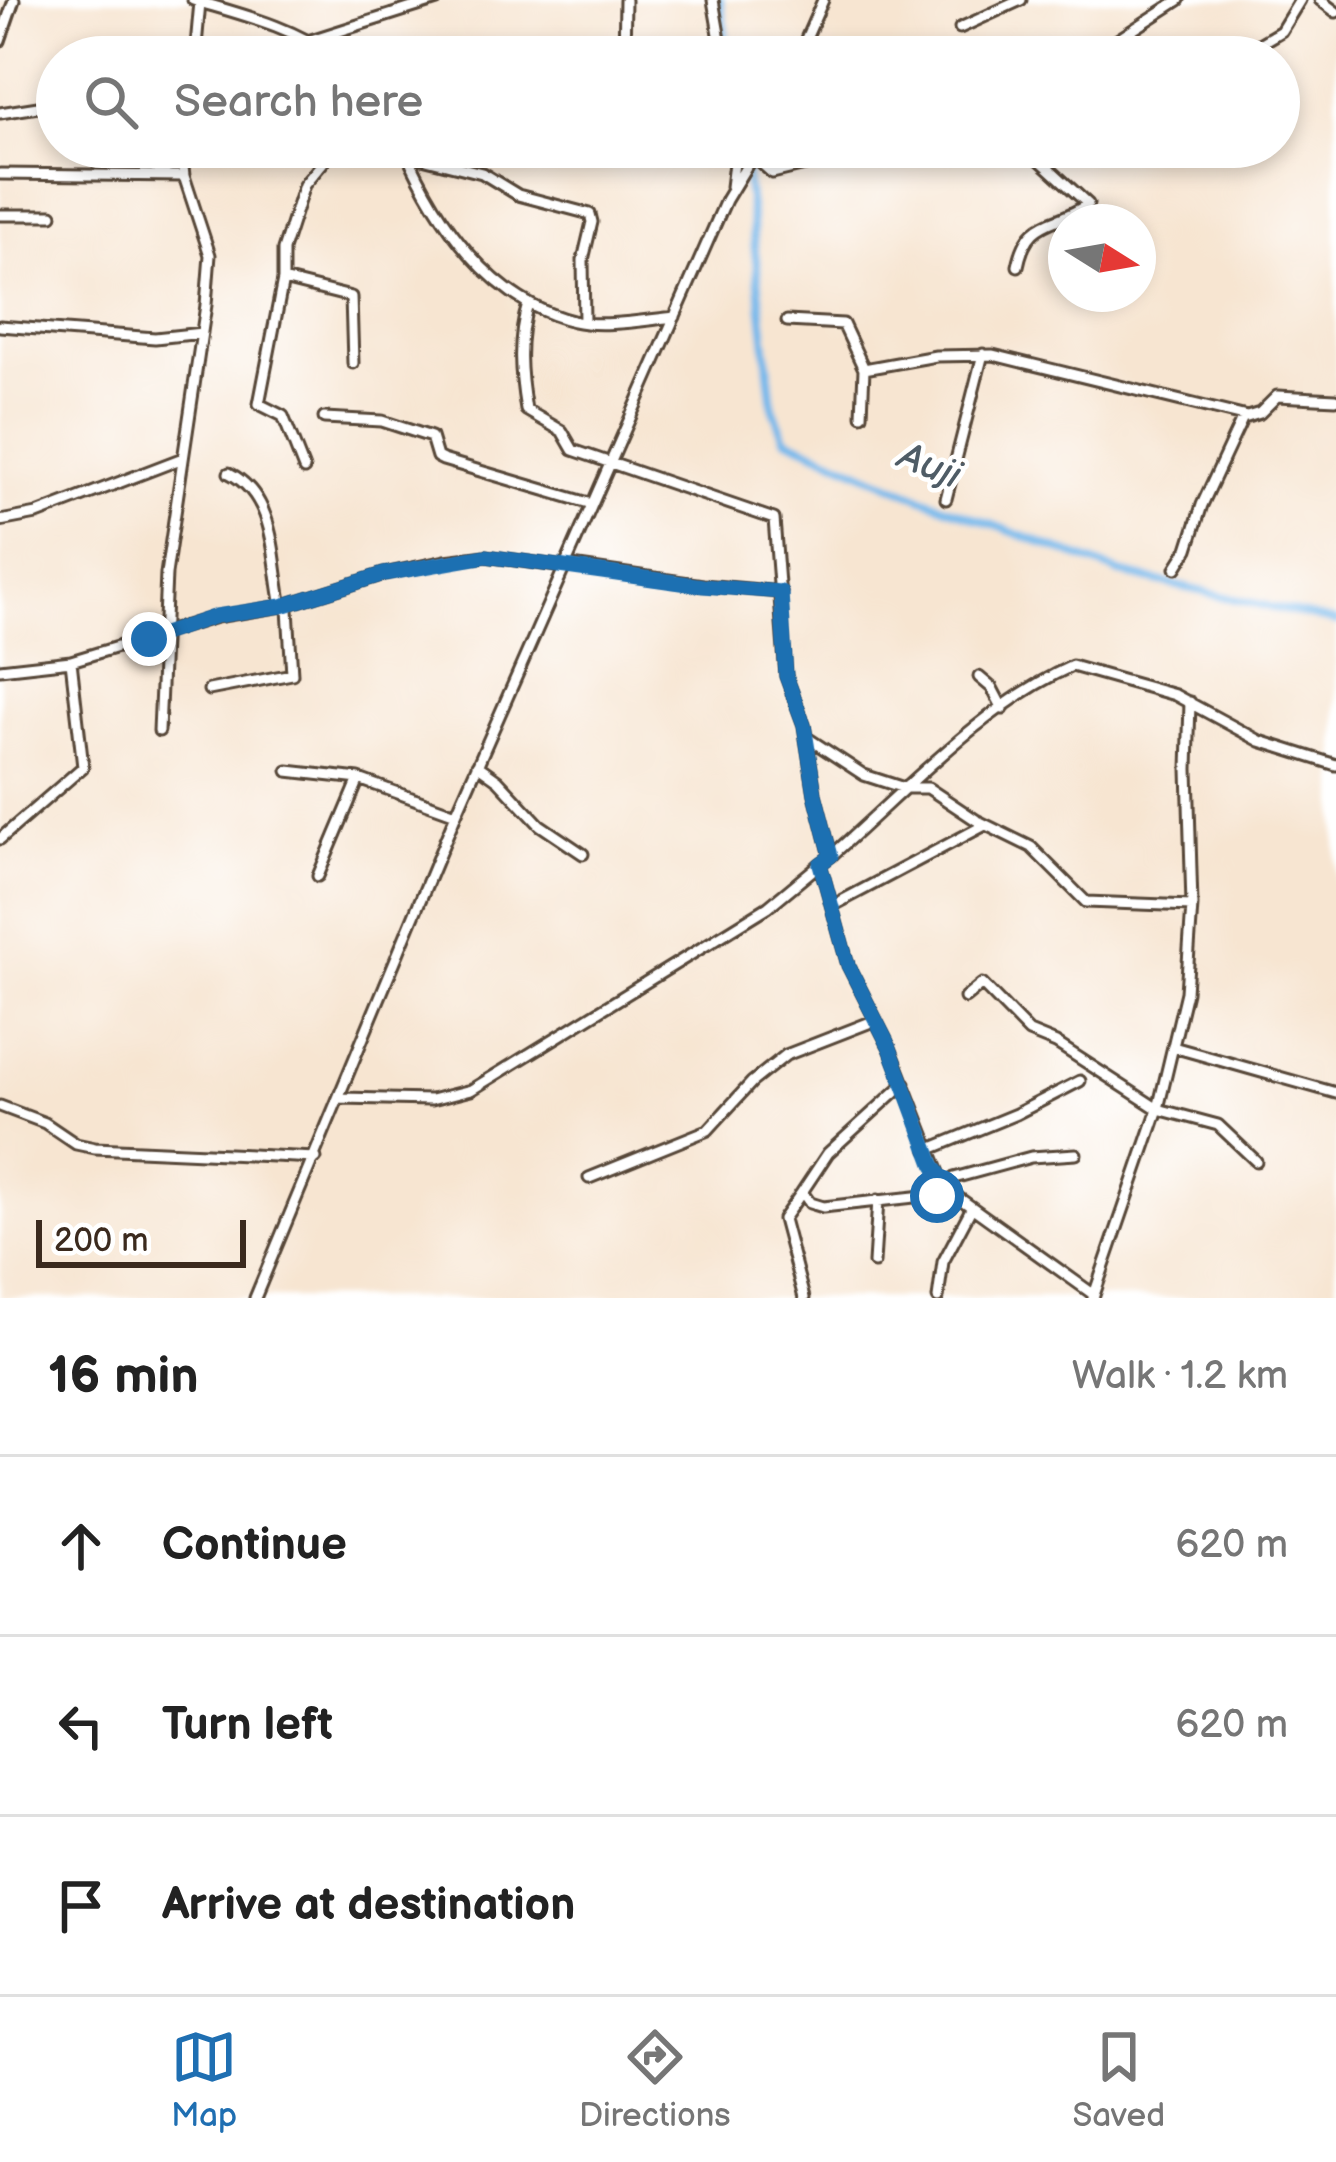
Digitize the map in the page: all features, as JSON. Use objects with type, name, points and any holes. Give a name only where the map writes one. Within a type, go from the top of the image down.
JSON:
[{"type":"street","points":[[0,41],[14,0]]},
{"type":"street","points":[[344,36],[437,0]]},
{"type":"street","points":[[625,0],[625,36]]},
{"type":"street","points":[[713,0],[719,36]]},
{"type":"street","points":[[807,36],[823,0]]},
{"type":"street","points":[[960,28],[1021,0]]},
{"type":"street","points":[[1123,36],[1179,0]]},
{"type":"street","points":[[1274,36],[1300,0]]},
{"type":"street","points":[[1320,0],[1336,12]]},
{"type":"street","points":[[198,36],[202,3],[224,7],[287,36]]},
{"type":"street","points":[[0,113],[36,107]]},
{"type":"street","points":[[159,731],[162,633],[210,254],[183,168]]},
{"type":"street","points":[[304,469],[283,416],[260,404],[283,280],[283,250],[304,185],[319,168]]},
{"type":"street","points":[[415,168],[449,230],[472,260],[528,304],[584,322],[675,316]]},
{"type":"street","points":[[465,168],[533,201],[590,214],[584,322]]},
{"type":"street","points":[[730,193],[733,168]]},
{"type":"street","points":[[255,1298],[477,765],[730,193],[746,168]]},
{"type":"street","points":[[1018,266],[1026,237],[1088,203],[1049,168]]},
{"type":"street","points":[[0,174],[184,176]]},
{"type":"street","points":[[0,214],[52,215]]},
{"type":"street","points":[[283,280],[351,297],[353,363]]},
{"type":"street","points":[[528,304],[521,325],[520,370],[526,410],[562,431],[573,450],[770,516],[776,526],[786,676],[806,737],[831,856]]},
{"type":"street","points":[[787,321],[843,324],[864,369],[862,415]]},
{"type":"street","points":[[0,326],[155,338],[202,333]]},
{"type":"street","points":[[864,369],[936,356],[983,354],[1243,417],[1257,415],[1276,396],[1336,399]]},
{"type":"street","points":[[946,499],[983,354]]},
{"type":"street","points":[[1176,568],[1243,417]]},
{"type":"street","points":[[324,418],[382,422],[431,437],[436,458],[592,504]]},
{"type":"street","points":[[0,521],[37,514],[183,458]]},
{"type":"street","points":[[209,689],[290,677],[289,618],[282,606],[263,505],[244,482],[229,473]]},
{"type":"street","points":[[0,670],[71,661],[216,616],[282,606],[384,574],[467,558],[504,557],[703,586],[781,592]]},
{"type":"street","points":[[0,839],[83,767],[71,661]]},
{"type":"street","points":[[341,1098],[431,1100],[471,1090],[768,907],[904,788],[1003,710],[1072,666],[1190,702],[1245,735],[1336,765]]},
{"type":"street","points":[[979,676],[992,688],[1003,710]]},
{"type":"street","points":[[820,864],[848,965],[905,1083],[928,1150],[948,1190],[1093,1296],[1158,1109],[1186,992],[1192,906],[1190,702]]},
{"type":"street","points":[[806,737],[864,775],[904,788],[928,788],[1043,855],[1086,902],[1192,906]]},
{"type":"street","points":[[477,765],[540,824],[584,854]]},
{"type":"street","points":[[288,771],[359,778],[456,814]]},
{"type":"street","points":[[318,876],[359,778]]},
{"type":"street","points":[[832,906],[985,825]]},
{"type":"street","points":[[965,998],[982,984],[1029,1032],[1056,1043],[1158,1109],[1218,1126],[1256,1161]]},
{"type":"street","points":[[590,1178],[708,1130],[752,1082],[787,1055],[876,1020]]},
{"type":"street","points":[[1173,1046],[1336,1093]]},
{"type":"street","points":[[928,1150],[1080,1081]]},
{"type":"street","points":[[804,1298],[783,1219],[828,1153],[905,1083]]},
{"type":"street","points":[[0,1106],[45,1123],[76,1144],[95,1148],[316,1158]]},
{"type":"street","points":[[948,1190],[954,1178],[1031,1157],[1076,1154]]},
{"type":"street","points":[[802,1192],[810,1203],[823,1207],[948,1190]]},
{"type":"street","points":[[874,1262],[878,1200]]},
{"type":"street","points":[[938,1298],[944,1262],[971,1209]]},
{"type":"waterway","name":"Auji","points":[[720,0],[726,36]]},
{"type":"waterway","name":"Auji","points":[[745,168],[773,407],[785,438],[907,492],[1120,573],[1336,622]]},
{"type":"route","points":[[149,639],[216,616],[282,606],[384,574],[486,556],[781,592],[786,676],[804,725],[831,856],[820,864],[848,965],[890,1048],[933,1164],[951,1193],[937,1196]]}]
